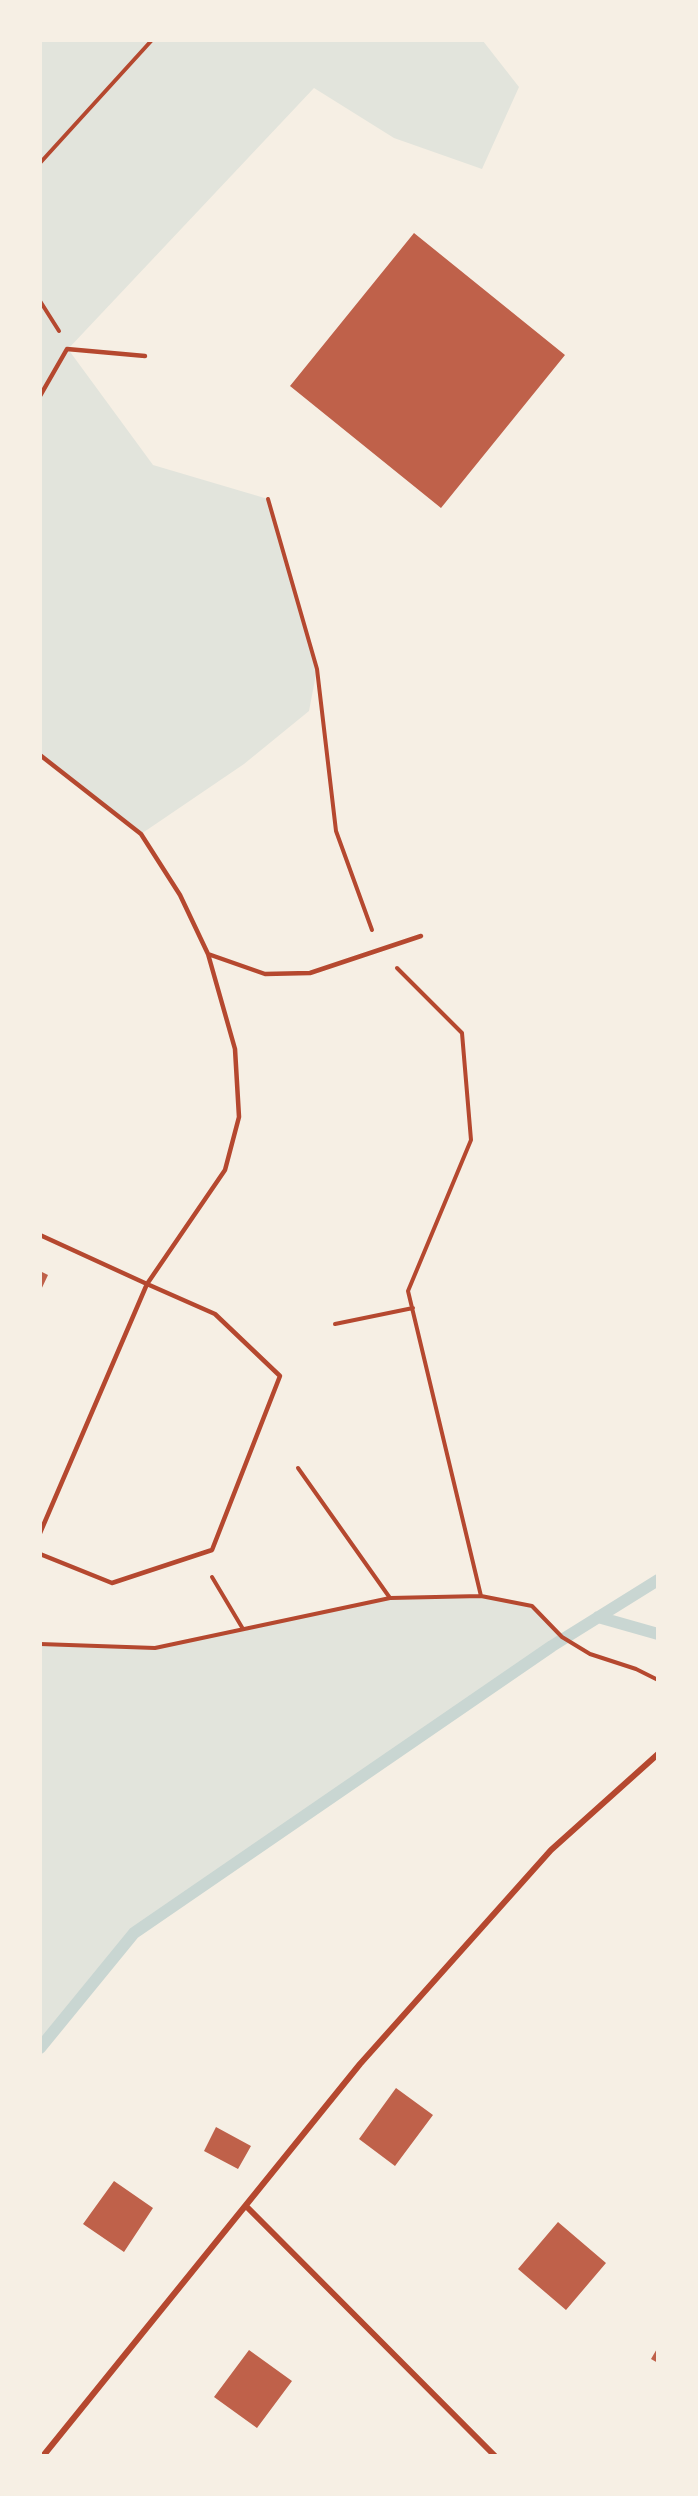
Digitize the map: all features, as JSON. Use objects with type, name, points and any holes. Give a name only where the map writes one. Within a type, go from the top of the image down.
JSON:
[{"type":"street","points":[[43,2456],[360,2064],[551,1850],[657,1754]]},
{"type":"street","points":[[246,2206],[495,2456]]},
{"type":"lane","points":[[40,396],[67,349],[145,356]]},
{"type":"lane","points":[[40,755],[141,834],[180,895],[207,954],[235,1049],[239,1117],[225,1170],[147,1284],[40,1533]]},
{"type":"lane","points":[[207,954],[265,974],[310,973],[420,936]]},
{"type":"lane","points":[[40,1235],[215,1314],[280,1376],[213,1550],[112,1583],[40,1554]]},
{"type":"path","points":[[40,164],[152,40]]},
{"type":"path","points":[[40,301],[67,349]]},
{"type":"path","points":[[268,499],[317,669],[336,831],[379,950],[462,1034],[471,1140],[408,1291],[481,1596]]},
{"type":"path","points":[[335,1324],[413,1308]]},
{"type":"path","points":[[298,1468],[390,1598]]},
{"type":"path","points":[[212,1577],[243,1629]]},
{"type":"path","points":[[40,1644],[155,1648],[390,1598],[481,1596],[532,1606],[562,1637],[590,1654],[636,1669],[657,1680]]},
{"type":"shaded area","points":[[40,41],[483,41],[519,87],[482,169],[394,138],[314,88],[68,349],[153,465],[268,499],[317,669],[309,711],[244,764],[141,834],[41,755]]},
{"type":"shaded area","points":[[481,1596],[532,1606],[562,1637],[134,1933],[41,2048],[41,1644],[155,1648],[390,1598]]},
{"type":"building","points":[[414,233],[565,355],[441,508],[290,386]]},
{"type":"building","points":[[40,1271],[48,1275],[40,1292]]},
{"type":"building","points":[[396,2088],[433,2115],[395,2166],[359,2139]]},
{"type":"building","points":[[216,2127],[251,2146],[238,2169],[204,2151]]},
{"type":"building","points":[[114,2181],[153,2208],[124,2252],[83,2224]]},
{"type":"building","points":[[558,2222],[606,2263],[566,2310],[518,2269]]},
{"type":"building","points":[[658,2347],[658,2363],[651,2359]]},
{"type":"building","points":[[249,2350],[292,2381],[257,2428],[214,2397]]},
{"type":"waterway","points":[[40,2048],[134,1933],[552,1646],[658,1580]]},
{"type":"waterway","points":[[598,1617],[658,1634]]}]
